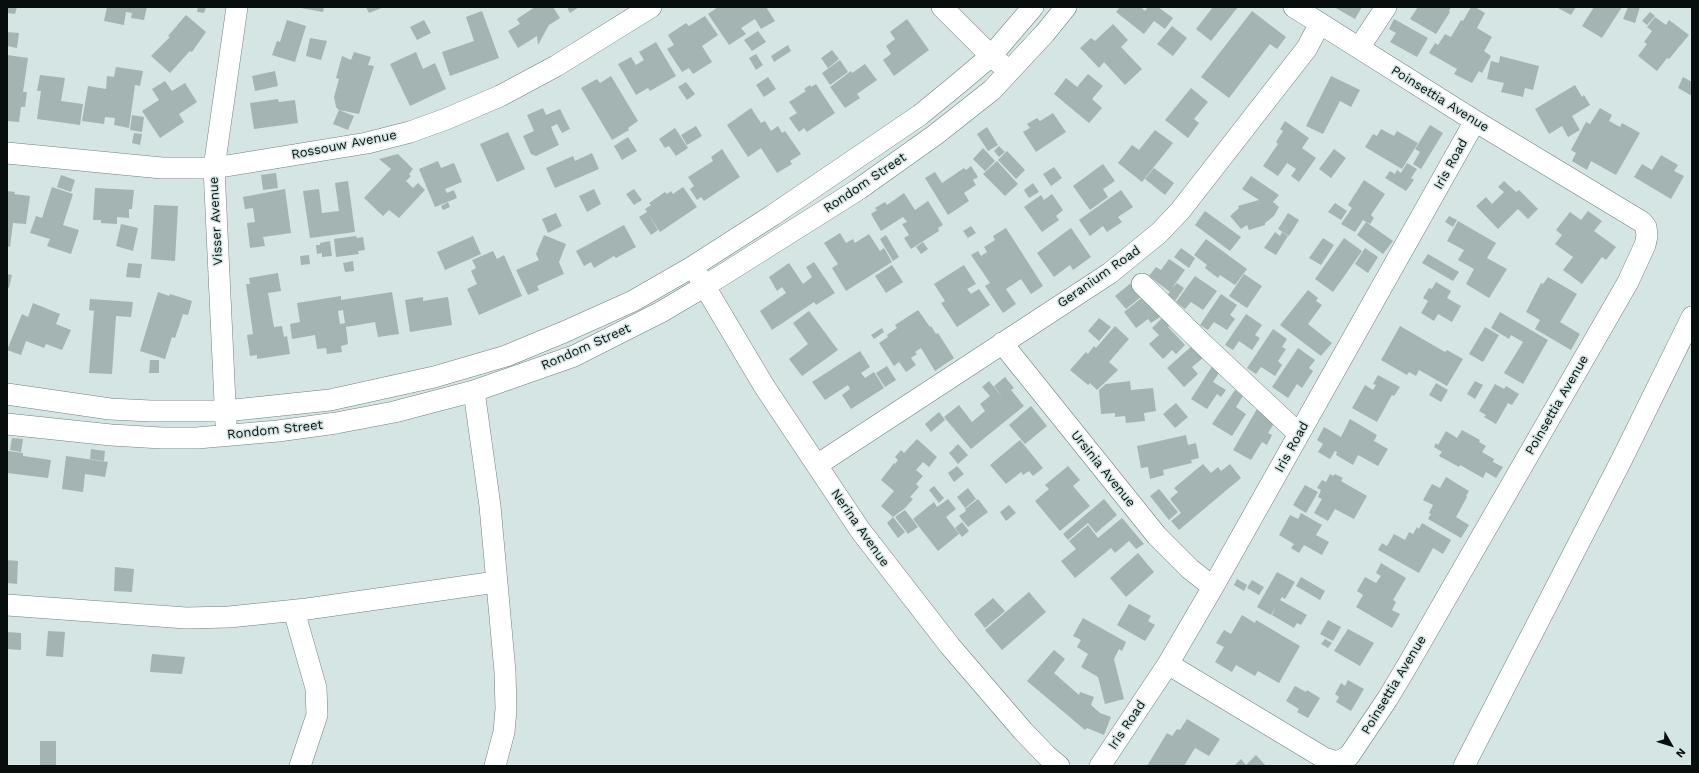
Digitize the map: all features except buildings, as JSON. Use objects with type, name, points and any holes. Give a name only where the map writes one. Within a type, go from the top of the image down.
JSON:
[{"type":"street","name":"Visser Avenue","points":[[227,436],[214,168],[237,7]]},
{"type":"street","name":"Rossouw Avenue","points":[[7,153],[162,168],[214,168],[367,143],[410,132],[446,119],[500,96],[556,66],[651,7]]},
{"type":"street","points":[[942,7],[991,56],[1010,71]]},
{"type":"street","name":"Rondom Street","points":[[7,394],[110,409],[150,411],[225,410],[330,400],[434,377],[506,356],[632,301],[692,267],[773,215],[920,115],[991,56],[1033,7]]},
{"type":"street","name":"Rondom Street","points":[[7,424],[111,435],[162,438],[227,436],[336,423],[394,412],[474,392],[574,356],[661,312],[706,286],[859,189],[976,104],[1010,71],[1045,33],[1066,7]]},
{"type":"street","name":"Poinsettia Avenue","points":[[1168,664],[1324,758],[1339,761],[1349,756],[1384,704],[1406,667],[1628,282],[1645,245],[1647,236],[1644,224],[1555,168],[1475,121],[1294,7]]},
{"type":"street","points":[[1359,48],[1386,7]]},
{"type":"street","name":"Geranium Road","points":[[817,465],[1110,273],[1169,224],[1307,48],[1320,23]]},
{"type":"street","name":"Iris Road","points":[[1100,766],[1168,664],[1213,587],[1475,121]]},
{"type":"street","name":"Nerina Avenue","points":[[692,267],[706,286],[743,353],[860,530],[938,632],[1023,731],[1047,756],[1060,766]]},
{"type":"street","points":[[1142,284],[1205,346],[1299,434]]},
{"type":"street","points":[[1464,766],[1622,459],[1692,317]]},
{"type":"street","name":"Ursinia Avenue","points":[[1002,343],[1157,536],[1190,569],[1213,587]]},
{"type":"street","points":[[474,392],[490,506],[505,672],[506,709],[504,732],[495,766]]},
{"type":"street","points":[[7,605],[186,618],[229,616],[294,611],[496,582]]},
{"type":"street","points":[[294,611],[316,688],[317,715],[300,766]]}]
